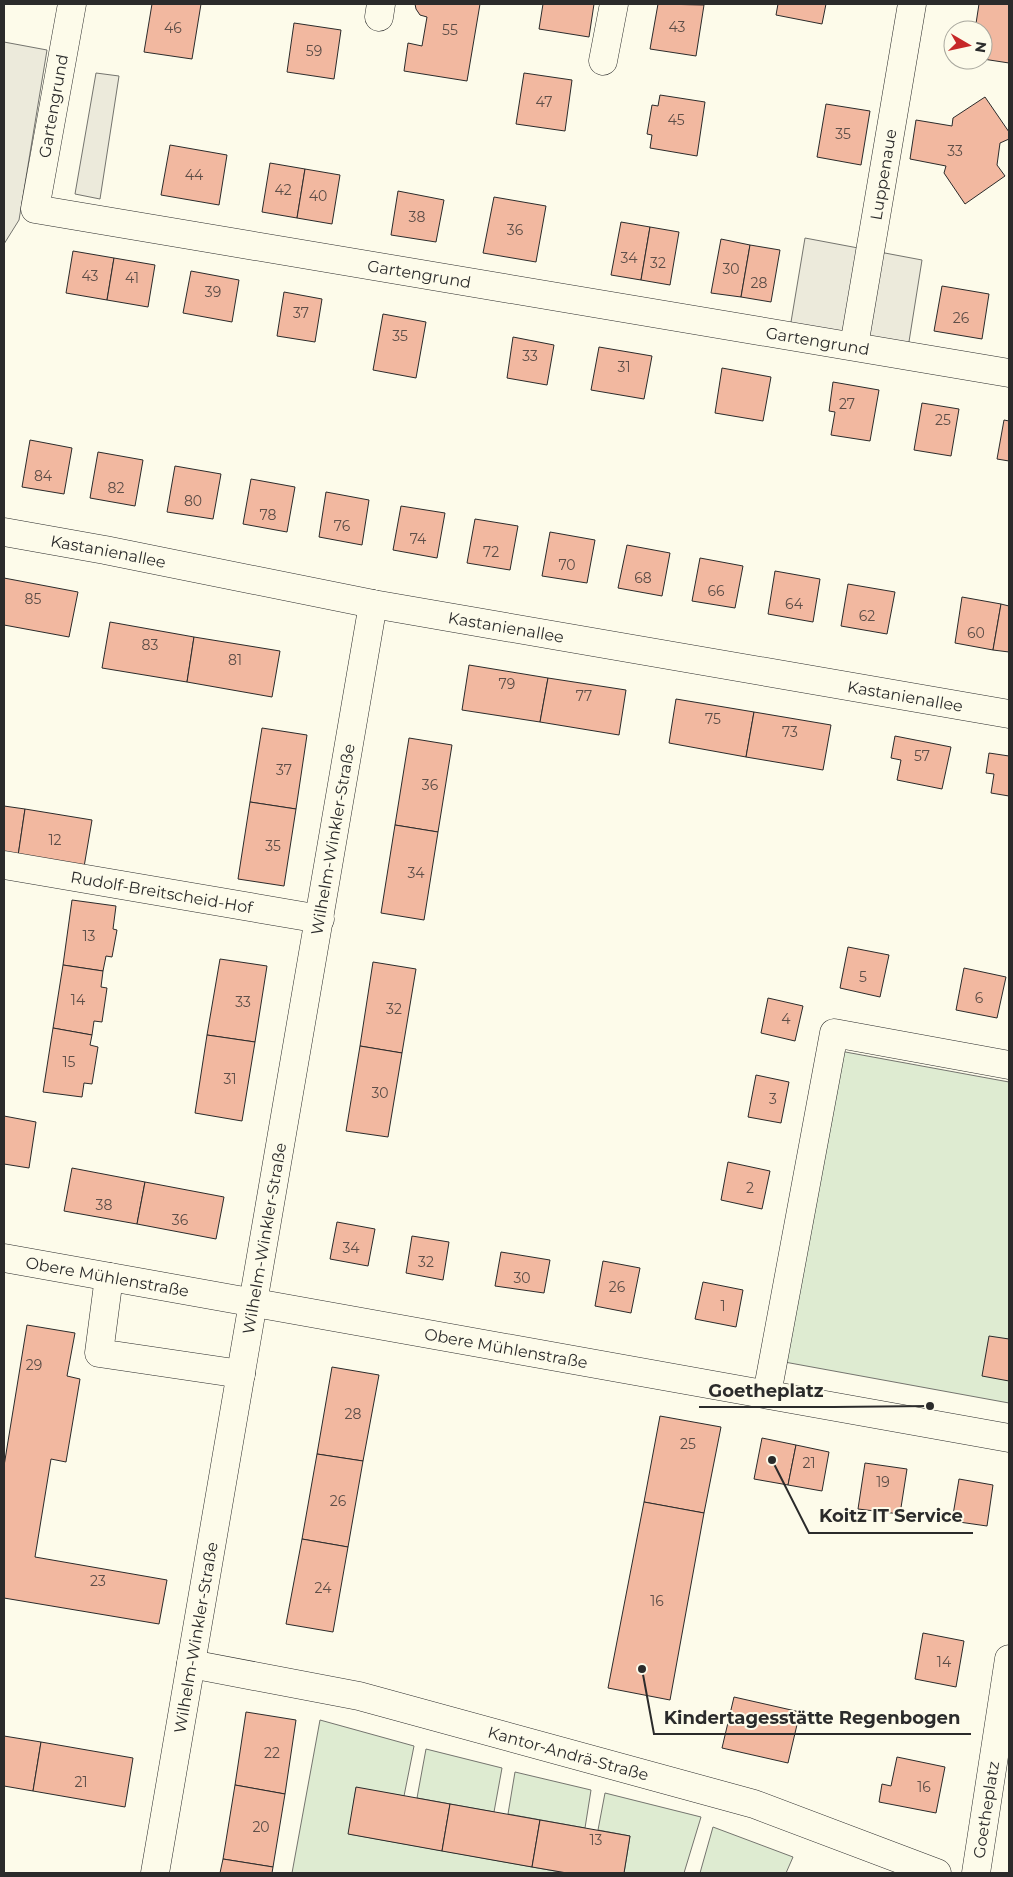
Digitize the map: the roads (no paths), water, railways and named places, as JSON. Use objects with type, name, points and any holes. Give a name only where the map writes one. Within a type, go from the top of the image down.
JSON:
[{"type":"street","name":"Gartengrund","points":[[72,4],[35,209],[1009,373]]},
{"type":"street","points":[[604,61],[614,4]]},
{"type":"street","name":"Luppenaue","points":[[854,346],[912,4]]},
{"type":"street","name":"Kastanienallee","points":[[4,532],[373,604],[1009,714]]},
{"type":"street","name":"Wilhelm-Winkler-Straße","points":[[155,1873],[373,604]]},
{"type":"street","name":"Rudolf-Breitscheid-Hof","points":[[4,865],[320,919]]},
{"type":"street","points":[[768,1394],[834,1033],[1009,1065]]},
{"type":"street","name":"Obere Mühlenstraße","points":[[4,1258],[1009,1438]]},
{"type":"street","points":[[109,1277],[99,1353],[241,1374]]},
{"type":"street","name":"Goetheplatz","points":[[976,1873],[1009,1659]]},
{"type":"street","name":"Kantor-Andrä-Straße","points":[[191,1664],[359,1696],[754,1804],[936,1873]]},
{"type":"place","name":"Goetheplatz","points":[[930,1406]]},
{"type":"place","name":"Koitz IT Service","points":[[772,1460]]},
{"type":"place","name":"Kindertagesstätte Regenbogen","points":[[642,1669]]}]
